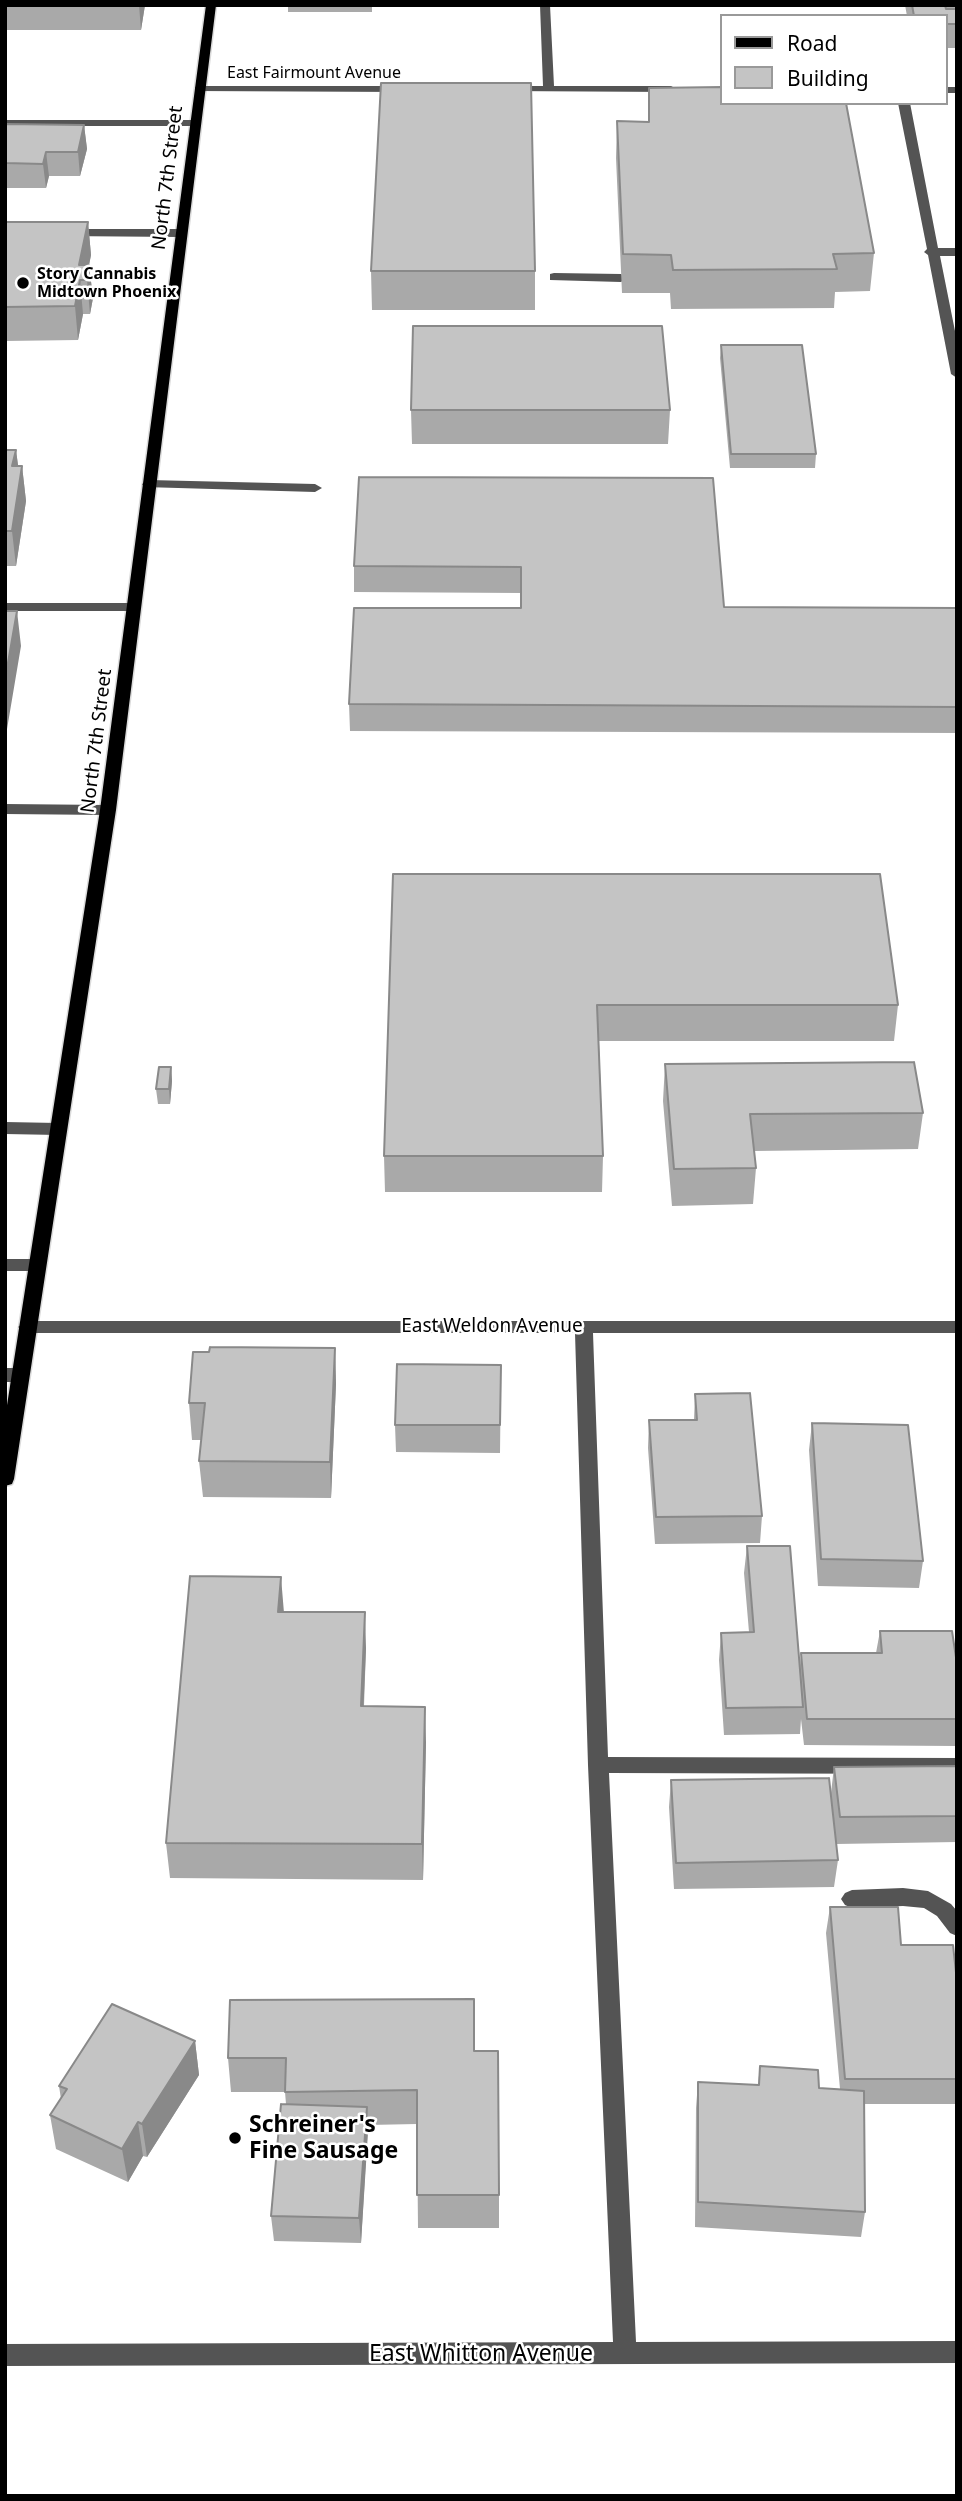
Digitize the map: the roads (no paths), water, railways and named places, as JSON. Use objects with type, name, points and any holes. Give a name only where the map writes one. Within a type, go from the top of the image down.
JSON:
[{"type":"main road","name":"North 7th Street","points":[[5,1479],[13,1375],[27,1327],[108,810],[211,5]]},
{"type":"street","points":[[545,5],[549,89]]},
{"type":"street","name":"East Fairmount Avenue","points":[[199,89],[413,89]]},
{"type":"street","points":[[494,89],[682,89]]},
{"type":"street","points":[[904,105],[930,252],[957,374]]},
{"type":"street","points":[[5,123],[194,123]]},
{"type":"street","points":[[56,233],[180,233]]},
{"type":"street","points":[[930,252],[957,252]]},
{"type":"street","points":[[554,277],[621,278]]},
{"type":"street","points":[[149,484],[315,488]]},
{"type":"street","points":[[5,607],[133,607]]},
{"type":"street","points":[[5,809],[108,810]]},
{"type":"street","points":[[5,1128],[58,1129]]},
{"type":"street","points":[[5,1265],[37,1265]]},
{"type":"street","name":"East Weldon Avenue","points":[[27,1327],[957,1327]]},
{"type":"street","points":[[583,1327],[598,1765],[625,2353]]},
{"type":"street","points":[[598,1765],[957,1766]]},
{"type":"street","points":[[852,1899],[903,1897],[928,1900],[944,1910],[957,1927]]},
{"type":"street","name":"East Whitton Avenue","points":[[5,2355],[957,2352]]},
{"type":"place","name":"Story Cannabis Midtown Phoenix","points":[[23,283]]},
{"type":"place","name":"Schreiner's Fine Sausage","points":[[235,2138]]}]
